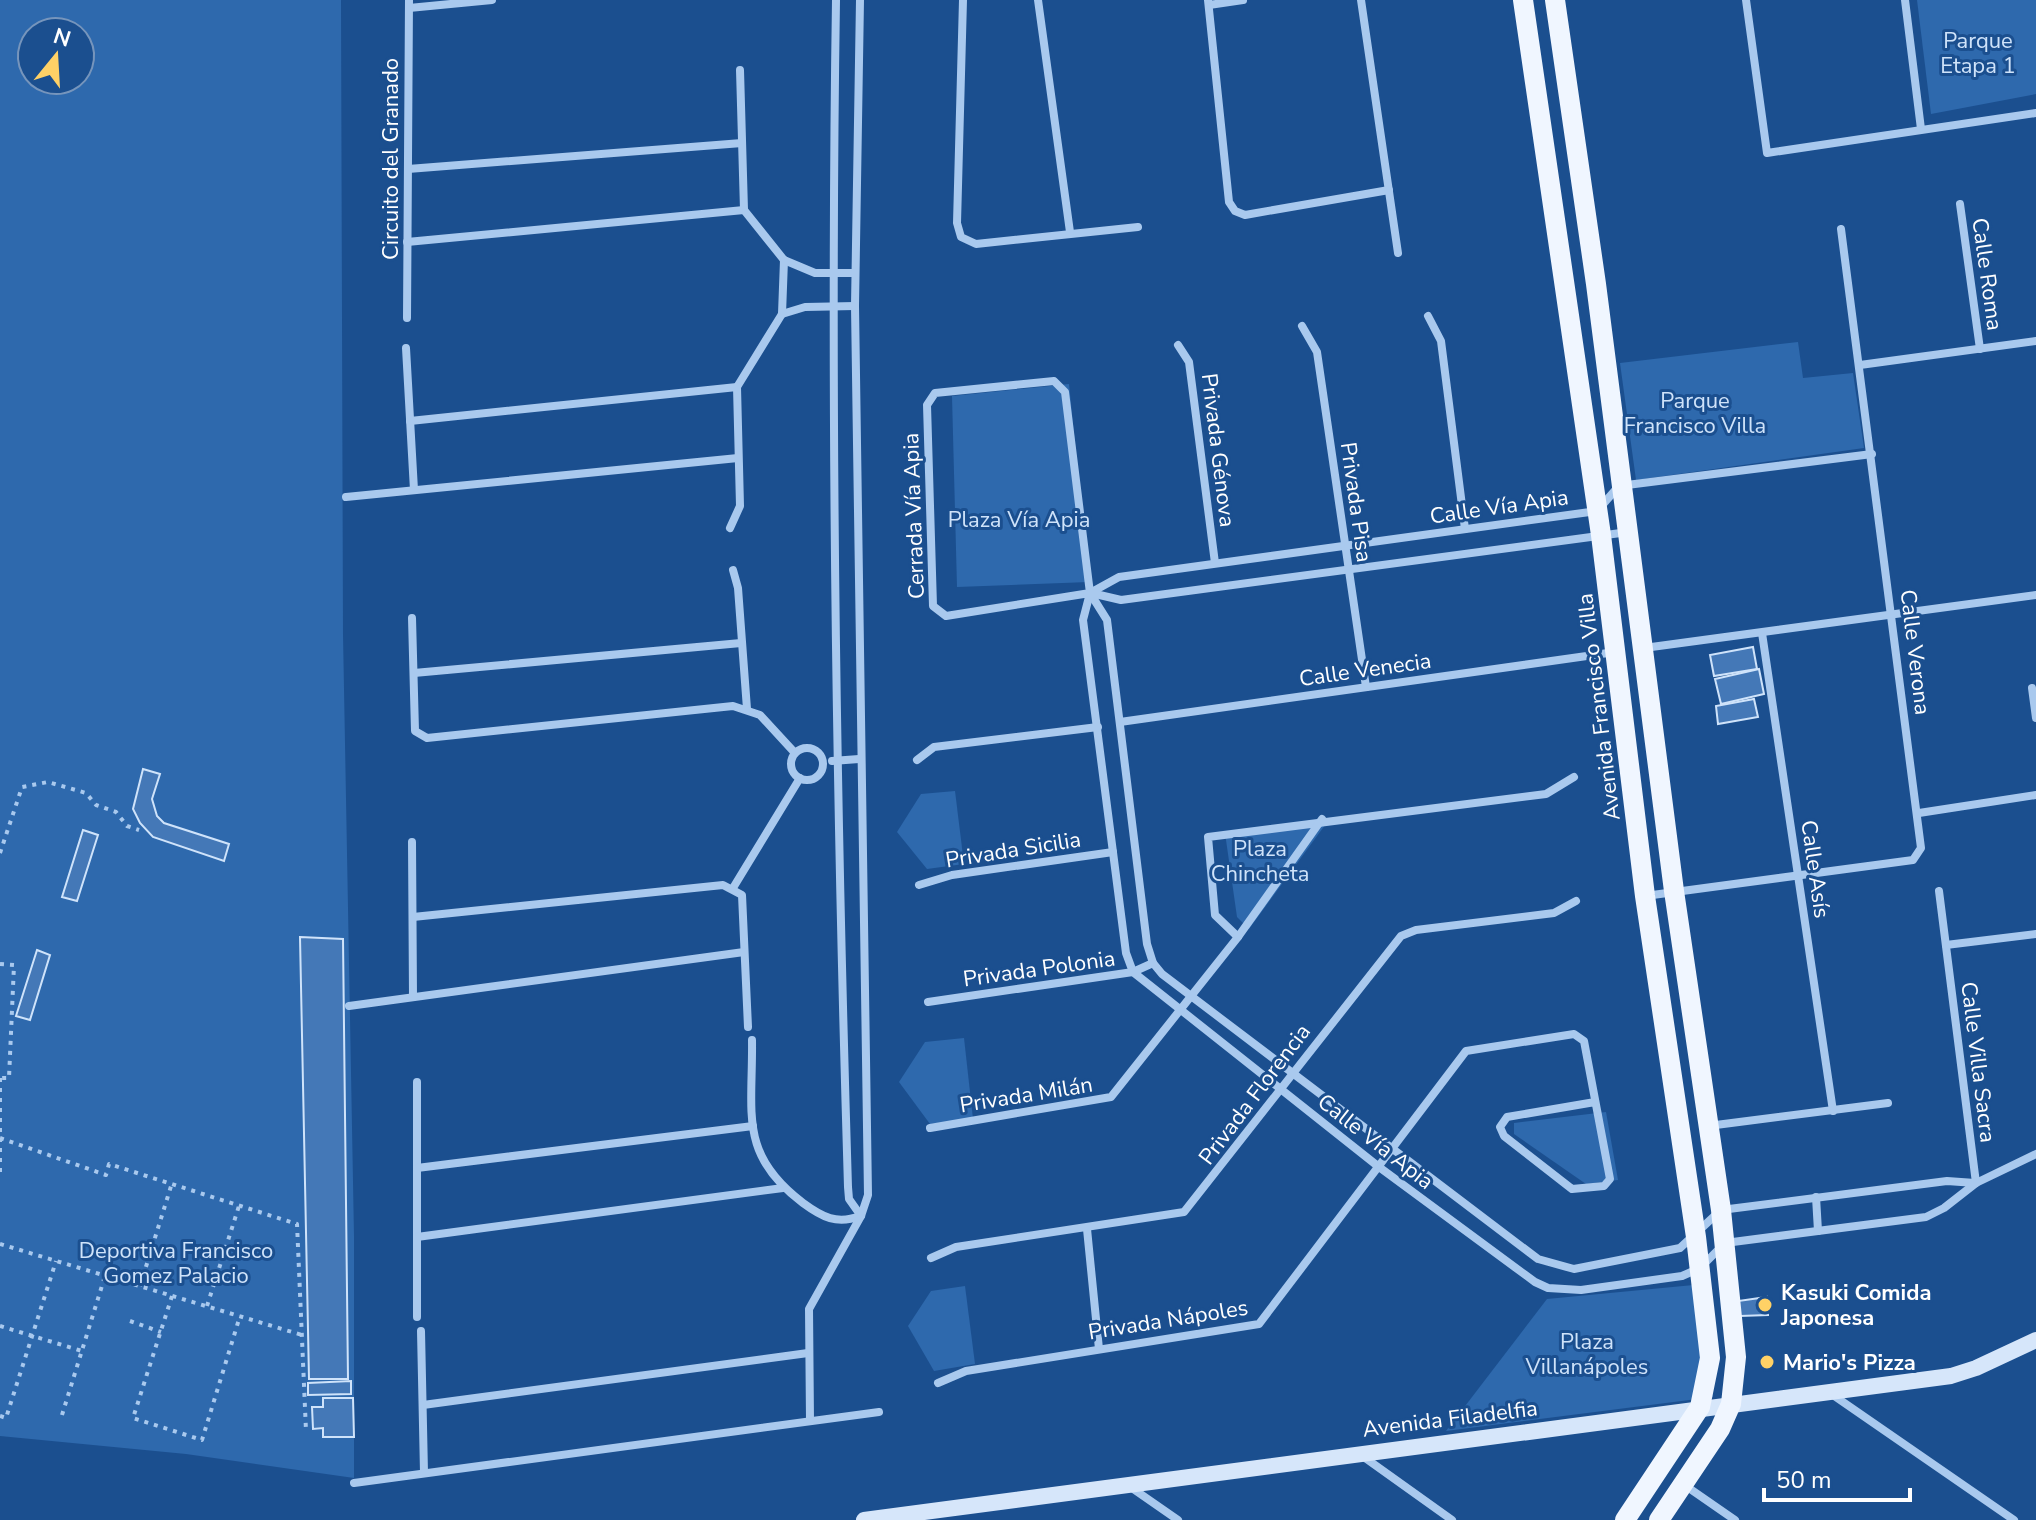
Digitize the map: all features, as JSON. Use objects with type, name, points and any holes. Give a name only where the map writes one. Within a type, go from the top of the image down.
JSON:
[{"type":"main road","name":"Avenida Francisco Villa","points":[[1523,0],[1601,535],[1645,896],[1700,1268],[1710,1358],[1700,1407]]},
{"type":"main road","points":[[1555,0],[1596,284],[1619,486],[1628,532],[1674,891],[1721,1210],[1736,1357],[1731,1404],[1720,1429],[1659,1520]]},
{"type":"main road","points":[[1564,289],[1596,284]]},
{"type":"main road","points":[[1625,1520],[1700,1407]]},
{"type":"street","points":[[409,4],[492,0]]},
{"type":"street","points":[[836,0],[831,306],[835,760],[848,1187],[849,1199],[861,1216]]},
{"type":"street","points":[[810,1421],[809,1309],[861,1216],[868,1195],[859,759],[855,306],[860,0]]},
{"type":"street","points":[[963,0],[958,231],[968,242],[976,244],[1138,227]]},
{"type":"street","points":[[1038,0],[1070,232]]},
{"type":"street","points":[[1243,0],[1208,3],[1229,202],[1235,211],[1245,215],[1389,190]]},
{"type":"street","points":[[1361,0],[1398,253]]},
{"type":"street","points":[[1746,0],[1767,153],[2036,113]]},
{"type":"street","points":[[1905,0],[1921,129]]},
{"type":"street","name":"Circuito del Granado","points":[[407,318],[409,4]]},
{"type":"street","points":[[740,70],[744,210],[784,260],[815,273],[855,273]]},
{"type":"street","points":[[408,169],[742,143]]},
{"type":"street","name":"Calle Roma","points":[[1960,204],[1980,349]]},
{"type":"street","points":[[407,242],[744,210]]},
{"type":"street","name":"Calle Verona","points":[[1798,874],[1913,860],[1918,855],[1919,813],[1841,229]]},
{"type":"street","points":[[730,528],[740,506],[737,387],[782,314],[784,260]]},
{"type":"street","points":[[782,314],[805,307],[855,306]]},
{"type":"street","points":[[1428,316],[1441,341],[1465,529]]},
{"type":"street","name":"Privada Pisa","points":[[1302,326],[1317,352],[1366,687]]},
{"type":"street","points":[[1860,365],[2036,341]]},
{"type":"street","name":"Privada Génova","points":[[1178,345],[1189,362],[1215,563]]},
{"type":"street","points":[[406,348],[414,490]]},
{"type":"street","name":"Cerrada Vía Apia","points":[[1054,381],[1061,385],[1065,392],[1090,593],[946,616],[937,612],[933,606],[927,405],[935,393],[1054,381]]},
{"type":"street","points":[[410,421],[737,387]]},
{"type":"street","points":[[1619,486],[1872,454]]},
{"type":"street","points":[[346,497],[738,458]]},
{"type":"street","name":"Calle Vía Apia","points":[[1090,593],[1119,577],[1597,511],[1619,486]]},
{"type":"street","name":"Calle Vía Apia","points":[[1090,593],[1121,600],[1628,532]]},
{"type":"street","points":[[733,570],[738,588],[747,709]]},
{"type":"street","points":[[1090,593],[1107,620],[1147,944],[1153,963]]},
{"type":"street","points":[[1090,593],[1083,620],[1126,953],[1133,972]]},
{"type":"street","points":[[1642,648],[2036,595]]},
{"type":"street","points":[[412,618],[415,731],[427,738],[733,706],[760,715],[795,753]]},
{"type":"street","name":"Calle Asís","points":[[1762,633],[1833,1111]]},
{"type":"street","points":[[414,673],[741,643]]},
{"type":"street","name":"Calle Venecia","points":[[1120,722],[1615,652]]},
{"type":"street","points":[[2032,688],[2036,718]]},
{"type":"street","points":[[917,760],[934,747],[1098,727]]},
{"type":"street","points":[[795,753],[811,748],[823,761]]},
{"type":"street","points":[[795,753],[791,764],[800,778]]},
{"type":"street","points":[[823,761],[859,759]]},
{"type":"street","points":[[800,778],[816,777],[823,761]]},
{"type":"street","points":[[1238,937],[1215,915],[1208,837],[1322,819],[1546,794],[1574,777]]},
{"type":"street","points":[[733,888],[800,778]]},
{"type":"street","points":[[1919,813],[2036,795]]},
{"type":"street","name":"Privada Milán","points":[[930,1128],[1111,1097],[1238,937],[1322,819]]},
{"type":"street","points":[[412,842],[413,997]]},
{"type":"street","name":"Privada Sicilia","points":[[919,885],[952,875],[1113,852]]},
{"type":"street","points":[[1645,896],[1798,874]]},
{"type":"street","points":[[413,917],[723,885],[733,888],[742,895],[748,1027]]},
{"type":"street","name":"Calle Villa Sacra","points":[[1939,891],[1976,1183]]},
{"type":"street","name":"Privada Florencia","points":[[931,1258],[956,1247],[1184,1212],[1401,936],[1416,930],[1554,913],[1576,901]]},
{"type":"street","points":[[1946,945],[2036,934]]},
{"type":"street","points":[[349,1006],[744,952]]},
{"type":"street","name":"Calle Vía Apia","points":[[1153,963],[1162,974],[1538,1259],[1557,1267],[1574,1269],[1680,1248],[1696,1237],[1721,1210]]},
{"type":"street","name":"Privada Polonia","points":[[928,1002],[1133,972],[1153,963]]},
{"type":"street","name":"Calle Vía Apia","points":[[1133,972],[1379,1167],[1548,1288],[1581,1290],[1682,1276],[1700,1268],[1725,1243]]},
{"type":"street","name":"Privada Nápoles","points":[[938,1383],[966,1371],[1259,1324],[1393,1149],[1458,1057],[1474,1048],[1574,1034],[1579,1036],[1584,1041],[1595,1102]]},
{"type":"street","points":[[752,1040],[753,1126],[760,1157],[783,1188],[826,1218],[847,1221],[861,1216]]},
{"type":"street","points":[[417,1082],[417,1317]]},
{"type":"street","points":[[1595,1102],[1610,1179],[1607,1184],[1572,1189],[1501,1132],[1502,1121],[1507,1117],[1595,1102]]},
{"type":"street","points":[[1708,1126],[1888,1103]]},
{"type":"street","points":[[417,1168],[753,1126]]},
{"type":"street","points":[[1725,1243],[1926,1217],[1944,1208],[1976,1183],[2036,1154]]},
{"type":"street","points":[[1721,1210],[1947,1181],[1976,1183]]},
{"type":"street","points":[[417,1237],[783,1188]]},
{"type":"street","points":[[1816,1197],[1818,1231]]},
{"type":"street","points":[[1087,1229],[1099,1349]]},
{"type":"street","points":[[421,1331],[424,1473]]},
{"type":"street","name":"Avenida Filadelfia","points":[[864,1520],[901,1518],[1125,1483],[1963,1373],[2033,1345]]},
{"type":"street","points":[[423,1405],[808,1353]]},
{"type":"street","points":[[1826,1391],[2014,1520]]},
{"type":"street","points":[[354,1483],[879,1412]]},
{"type":"street","points":[[1357,1452],[1452,1520]]},
{"type":"street","points":[[1125,1483],[1178,1520]]},
{"type":"street","points":[[1683,1484],[1735,1520]]},
{"type":"path","points":[[0,853],[22,787],[35,784],[48,782],[86,793],[96,805],[116,812],[127,826],[139,830]]},
{"type":"path","points":[[0,964],[14,965],[9,1078],[0,1078],[0,1174]]},
{"type":"path","points":[[0,1138],[106,1175],[109,1164],[297,1224],[306,1431]]},
{"type":"path","points":[[140,1286],[172,1183]]},
{"type":"path","points":[[207,1306],[239,1205]]},
{"type":"path","points":[[0,1244],[302,1335]]},
{"type":"path","points":[[0,1416],[6,1418],[56,1261]]},
{"type":"path","points":[[62,1415],[105,1276]]},
{"type":"path","points":[[172,1296],[133,1418],[202,1440],[240,1316]]},
{"type":"path","points":[[130,1321],[161,1332]]},
{"type":"path","points":[[0,1326],[82,1352]]},
{"type":"green space","name":"Deportiva Francisco Gomez Palacio","points":[[0,0],[341,0],[343,634],[354,1236],[354,1478],[186,1454],[0,1436]]},
{"type":"green space","name":"Parque Etapa 1","points":[[1917,0],[2036,0],[2036,94],[1931,114]]},
{"type":"green space","name":"Parque Francisco Villa","points":[[1798,342],[1803,378],[1853,373],[1864,448],[1636,480],[1620,363]]},
{"type":"green space","name":"Plaza Vía Apia","points":[[1069,384],[1089,582],[957,587],[952,396]]},
{"type":"green space","points":[[955,791],[964,864],[927,869],[897,832],[921,794]]},
{"type":"green space","name":"Plaza Chincheta","points":[[1328,821],[1249,929],[1237,917],[1225,833]]},
{"type":"green space","points":[[964,1038],[973,1119],[930,1124],[899,1082],[925,1042]]},
{"type":"green space","points":[[1606,1112],[1618,1180],[1586,1184],[1514,1134],[1514,1123]]},
{"type":"green space","name":"Plaza Villanápoles","points":[[1704,1284],[1713,1397],[1446,1431],[1547,1299]]},
{"type":"green space","points":[[965,1286],[975,1364],[934,1371],[908,1326],[931,1291]]},
{"type":"building","points":[[1753,647],[1757,669],[1714,676],[1710,655]]},
{"type":"building","points":[[1759,669],[1764,694],[1721,704],[1715,679]]},
{"type":"building","points":[[1754,699],[1758,717],[1718,724],[1716,706]]},
{"type":"building","points":[[143,769],[160,774],[152,799],[157,816],[164,823],[229,844],[224,861],[153,837],[140,823],[133,809]]},
{"type":"building","points":[[83,830],[98,835],[77,901],[62,897]]},
{"type":"building","points":[[300,937],[343,939],[348,1379],[309,1379]]},
{"type":"building","points":[[37,950],[50,955],[30,1020],[16,1016]]},
{"type":"building","points":[[1767,1297],[1768,1315],[1740,1316],[1738,1301]]},
{"type":"building","points":[[351,1381],[351,1394],[308,1395],[308,1383]]},
{"type":"building","points":[[323,1398],[353,1398],[354,1437],[323,1437],[323,1428],[313,1429],[312,1407],[323,1407]]},
{"type":"place","name":"Kasuki Comida Japonesa","points":[[1765,1305]]},
{"type":"place","name":"Mario's Pizza","points":[[1767,1362]]}]
